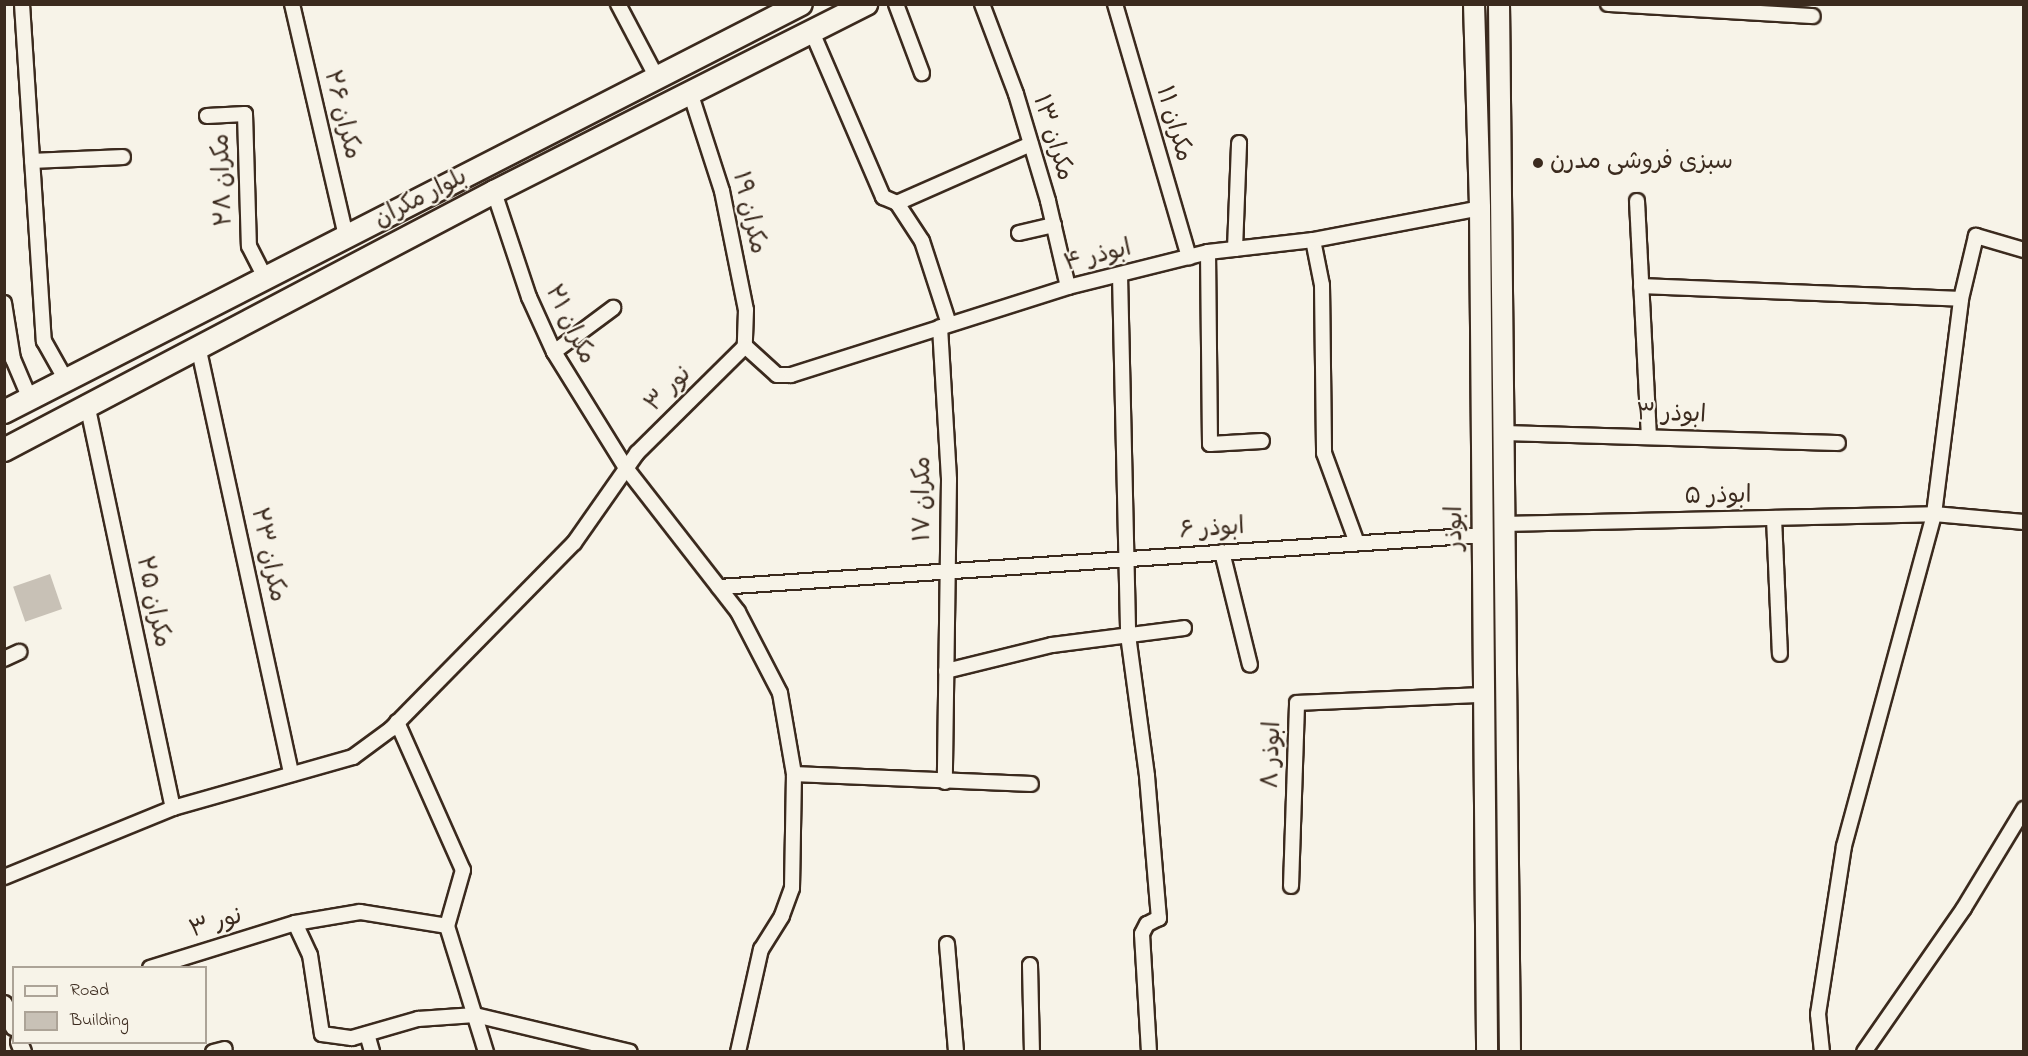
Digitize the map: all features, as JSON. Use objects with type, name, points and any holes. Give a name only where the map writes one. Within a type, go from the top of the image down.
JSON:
[{"type":"main road","points":[[4,412],[656,76],[801,4]]},
{"type":"main road","name":"بلوار مکران","points":[[4,450],[198,345],[866,4]]},
{"type":"main road","name":"ابوذر","points":[[1474,4],[1480,208],[1482,695],[1487,1052]]},
{"type":"main road","name":"ابوذر","points":[[1499,4],[1510,1052]]},
{"type":"main road","points":[[1476,74],[1500,74]]},
{"type":"street","points":[[22,4],[44,341],[66,380]]},
{"type":"street","name":"مکران ۲۶","points":[[292,4],[346,236]]},
{"type":"street","points":[[618,4],[656,76]]},
{"type":"street","points":[[896,4],[922,73]]},
{"type":"street","name":"مکران ۱۳","points":[[982,4],[1031,144],[1054,225],[1068,287]]},
{"type":"street","points":[[1608,4],[1813,16]]},
{"type":"street","name":"مکران ۱۱","points":[[1119,5],[1189,257]]},
{"type":"street","name":"مکران ۱۷","points":[[812,32],[883,197],[897,203],[922,241],[945,325],[949,480],[945,782]]},
{"type":"street","name":"مکران ۱۹","points":[[690,92],[722,192],[746,310],[745,346]]},
{"type":"street","name":"مکران ۲۸","points":[[207,116],[245,114],[249,246],[265,278]]},
{"type":"street","points":[[1235,249],[1239,143]]},
{"type":"street","points":[[897,203],[1031,144]]},
{"type":"street","points":[[32,161],[123,157]]},
{"type":"street","name":"مکران ۲۱","points":[[494,192],[529,297],[554,352],[626,468],[738,612],[780,693],[794,774],[792,888],[783,916],[761,949],[738,1052]]},
{"type":"street","points":[[1637,201],[1649,437]]},
{"type":"street","name":"ابوذر ۴","points":[[745,346],[777,375],[791,375],[1068,287],[1208,252],[1313,240],[1480,208]]},
{"type":"street","points":[[1019,233],[1054,225]]},
{"type":"street","points":[[1821,1052],[1818,1014],[1844,846],[1934,514],[1961,299],[1976,236],[2024,250]]},
{"type":"street","points":[[1313,240],[1322,285],[1324,453],[1357,543]]},
{"type":"street","points":[[1208,252],[1210,444],[1262,441]]},
{"type":"street","points":[[1120,275],[1128,635],[1147,777],[1159,918],[1147,924],[1142,934],[1149,1052]]},
{"type":"street","points":[[1641,286],[1961,299]]},
{"type":"street","points":[[4,303],[13,359],[30,399]]},
{"type":"street","points":[[554,352],[613,308]]},
{"type":"street","name":"مکران ۲۳","points":[[198,345],[291,774]]},
{"type":"street","name":"نور ۳","points":[[4,877],[173,808],[353,757],[397,722],[574,543],[626,468],[745,346]]},
{"type":"street","name":"مکران ۲۵","points":[[87,404],[173,808]]},
{"type":"street","name":"ابوذر ۳","points":[[1503,432],[1838,443]]},
{"type":"street","name":"ابوذر ۵","points":[[1503,524],[1934,514],[2024,522]]},
{"type":"street","points":[[1774,518],[1779,654]]},
{"type":"street","name":"ابوذر ۶","points":[[719,587],[1481,535]]},
{"type":"street","points":[[1222,552],[1250,665]]},
{"type":"street","points":[[946,671],[1052,645],[1184,628]]},
{"type":"street","points":[[4,659],[19,652]]},
{"type":"street","name":"ابوذر ۸","points":[[1290,886],[1297,703],[1482,695]]},
{"type":"street","points":[[397,722],[464,870],[447,926],[486,1052]]},
{"type":"street","points":[[794,774],[1031,784]]},
{"type":"street","points":[[1864,1052],[1964,908],[2024,809]]},
{"type":"street","name":"نور ۳","points":[[156,966],[295,923],[360,912],[447,926]]},
{"type":"street","points":[[295,923],[310,956],[322,1034],[352,1038],[418,1019],[475,1015],[569,1046],[630,1052]]},
{"type":"street","points":[[947,944],[956,1052]]},
{"type":"street","points":[[1030,965],[1032,1052]]},
{"type":"street","points":[[367,1034],[372,1052]]},
{"type":"building","points":[[50,574],[62,609],[25,622],[13,587]]},
{"type":"place","name":"سبزی فروشی مدرن","points":[[1538,163]]}]
